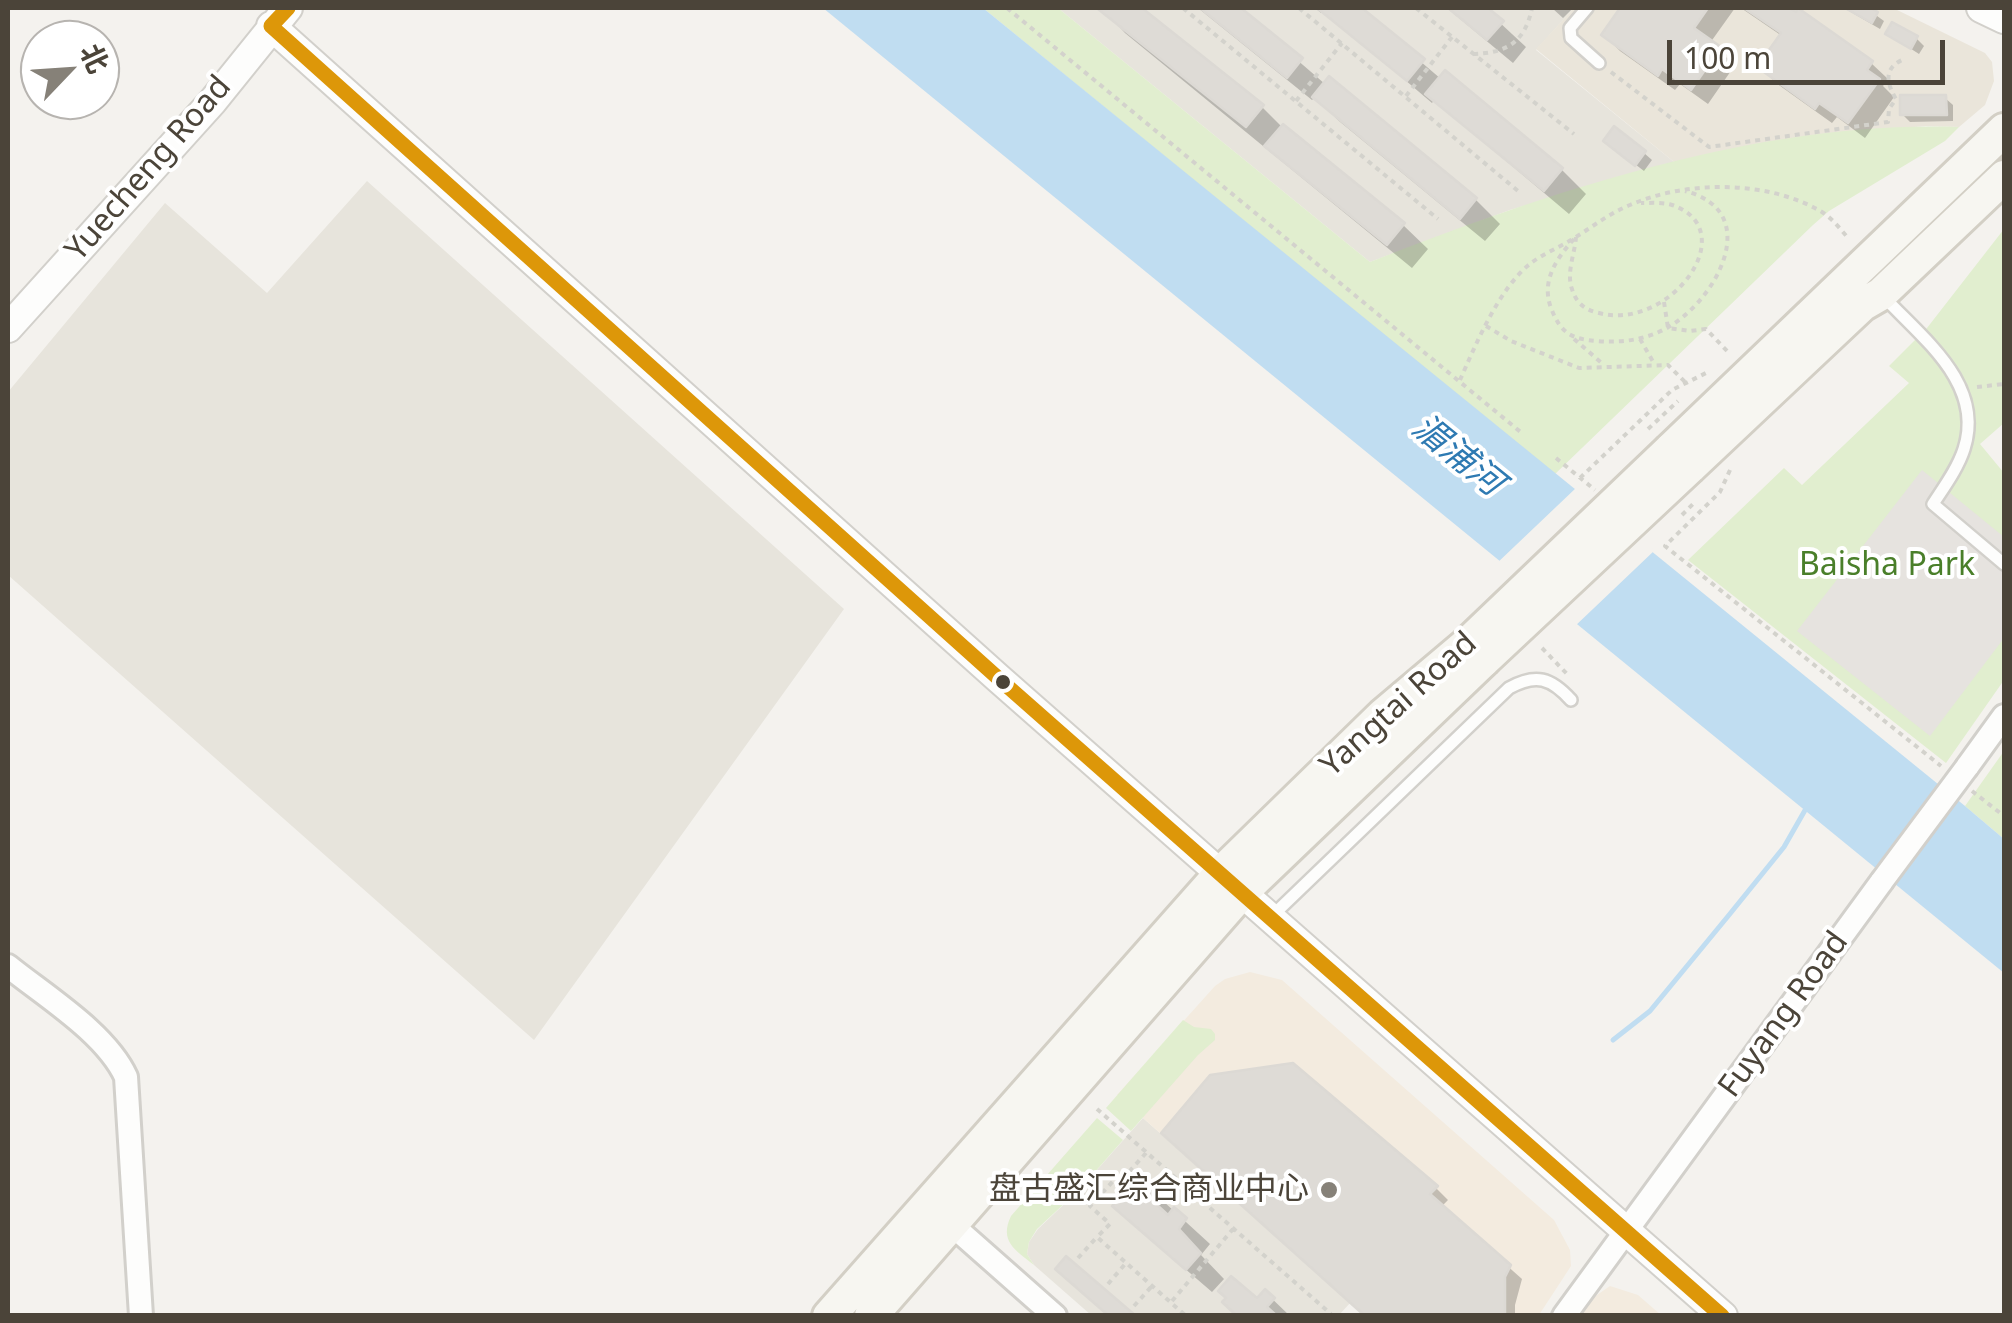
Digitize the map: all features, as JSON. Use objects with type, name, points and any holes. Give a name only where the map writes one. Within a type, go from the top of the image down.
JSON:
[{"type":"main road","name":"Yangtai Road","points":[[829,1316],[1232,882],[1475,653],[1669,449],[2004,130]]},
{"type":"main road","name":"Yangtai Road","points":[[1669,449],[1882,294],[2004,177]]},
{"type":"main road","name":"Yangtai Road","points":[[871,1316],[952,1225],[1232,882]]},
{"type":"street","points":[[1981,8],[2004,18]]},
{"type":"street","points":[[280,17],[998,678],[1722,1316]]},
{"type":"street","name":"Yuecheng Road","points":[[8,328],[213,101],[280,17]]},
{"type":"street","name":"Fuyang Road","points":[[1564,1316],[2004,716]]},
{"type":"street","points":[[8,966],[98,1038],[118,1060],[126,1076],[141,1316]]},
{"type":"street","points":[[952,1225],[1055,1316]]},
{"type":"lane","points":[[1587,8],[1570,28],[1572,38],[1600,64]]},
{"type":"lane","points":[[1882,294],[1953,371],[1965,392],[1965,447],[1933,504],[2004,564]]},
{"type":"lane","points":[[1270,917],[1508,688],[1541,677],[1555,682],[1571,700]]},
{"type":"path","points":[[1007,8],[1524,434]]},
{"type":"path","points":[[1182,8],[1438,219]]},
{"type":"path","points":[[1299,8],[1518,191]]},
{"type":"path","points":[[1416,8],[1574,134]]},
{"type":"path","points":[[1473,54],[1490,54],[1516,44],[1532,8]]},
{"type":"path","points":[[1406,97],[1452,37]]},
{"type":"path","points":[[1296,101],[1342,43]]},
{"type":"path","points":[[1600,64],[1709,146],[1888,122],[1889,109],[1896,99],[1888,86],[1888,74],[1893,64],[1902,60]]},
{"type":"path","points":[[1460,380],[1501,300],[1529,264],[1634,202],[1681,190],[1728,188],[1798,200],[1826,214],[1849,239]]},
{"type":"path","points":[[1574,339],[1640,339],[1668,328],[1700,298],[1725,264],[1729,240],[1724,216],[1705,196],[1681,190]]},
{"type":"path","points":[[1576,236],[1569,276],[1572,293],[1581,306],[1609,316],[1643,311],[1664,302],[1695,267],[1702,246],[1700,228],[1689,214],[1670,204],[1634,202]]},
{"type":"path","points":[[1576,236],[1556,259],[1547,294],[1561,326],[1606,367]]},
{"type":"path","points":[[1664,302],[1668,328]]},
{"type":"path","points":[[1486,326],[1552,360],[1579,368],[1668,365],[1686,383]]},
{"type":"path","points":[[1668,328],[1706,328],[1729,353]]},
{"type":"path","points":[[1640,339],[1656,366]]},
{"type":"path","points":[[1580,478],[1672,390],[1710,371]]},
{"type":"path","points":[[1953,371],[1976,388],[2004,384]]},
{"type":"path","points":[[1669,449],[1678,401]]},
{"type":"path","points":[[1730,470],[1720,492],[1664,546],[1943,767]]},
{"type":"path","points":[[1682,515],[1693,504]]},
{"type":"path","points":[[1542,648],[1570,678]]},
{"type":"path","points":[[1974,792],[2004,816]]},
{"type":"path","points":[[1096,1109],[1331,1314]]},
{"type":"path","points":[[1078,1258],[1110,1224],[1090,1206],[1116,1178],[1120,1182],[1146,1152]]},
{"type":"path","points":[[1171,1302],[1233,1228]]},
{"type":"path","points":[[1096,1238],[1186,1316]]},
{"type":"path","points":[[1108,1284],[1126,1263]]},
{"type":"path","points":[[1134,1306],[1152,1286]]},
{"type":"shaded area","points":[[1058,8],[1574,8],[1536,50],[1674,162],[1510,210],[1370,262]]},
{"type":"shaded area","points":[[1574,8],[1893,8],[1985,53],[1992,62],[1994,81],[1985,105],[1959,127],[1926,126],[1816,136],[1674,162],[1536,49]]},
{"type":"shaded area","points":[[367,181],[844,609],[534,1040],[8,575],[8,392],[165,203],[267,293]]},
{"type":"shaded area","points":[[1922,470],[2004,537],[2004,638],[1930,736],[1797,631]]},
{"type":"shaded area","name":"盘古盛汇综合商业中心","points":[[1250,972],[1282,980],[1554,1220],[1570,1250],[1571,1266],[1539,1315],[1365,1315],[1117,1095],[1215,986]]},
{"type":"shaded area","points":[[1143,1118],[1351,1302],[1339,1315],[1091,1315],[1034,1265],[1027,1254],[1029,1242],[1038,1229],[1080,1189]]},
{"type":"shaded area","points":[[1610,1286],[1638,1295],[1661,1315],[1580,1315],[1594,1297]]},
{"type":"green space","points":[[983,8],[1058,8],[1370,262],[1511,210],[1658,165],[1809,135],[1959,127],[1945,141],[1829,211],[1554,475]]},
{"type":"green space","name":"Baisha Park","points":[[2004,229],[2004,423],[1980,444],[2004,473],[2004,680],[1946,763],[1688,560],[1784,468],[1802,485],[1909,383],[1889,366],[1927,328]]},
{"type":"green space","points":[[2004,751],[2004,839],[1965,806]]},
{"type":"green space","points":[[1183,1020],[1194,1027],[1211,1029],[1215,1040],[1131,1131],[1106,1108]]},
{"type":"green space","points":[[1097,1118],[1123,1140],[1080,1189],[1037,1229],[1027,1254],[1034,1265],[1008,1239],[1011,1216]]},
{"type":"water","name":"湄浦河","points":[[823,8],[983,8],[1965,806],[2004,839],[2004,973]]},
{"type":"pier","points":[[1577,487],[1614,517],[1532,595],[1495,565]]},
{"type":"pier","points":[[1619,521],[1655,550],[1573,628],[1536,599]]},
{"type":"building","points":[[1142,8],[1264,105],[1246,127],[1098,9]]},
{"type":"building","points":[[1200,8],[1241,8],[1303,58],[1287,78]]},
{"type":"building","points":[[1317,8],[1362,8],[1425,59],[1407,81]]},
{"type":"building","points":[[1448,8],[1488,8],[1504,21],[1487,40]]},
{"type":"building","points":[[1620,8],[1708,8],[1694,28],[1721,47],[1691,90],[1662,69],[1658,76],[1601,35]]},
{"type":"building","points":[[1744,8],[1789,8],[1796,12],[1798,8],[1873,61],[1867,70],[1880,79],[1848,123],[1819,103],[1815,109],[1757,67],[1781,33]]},
{"type":"building","points":[[1845,8],[1871,8],[1878,12],[1872,23]]},
{"type":"building","points":[[1892,22],[1918,36],[1911,49],[1885,34]]},
{"type":"building","points":[[1445,70],[1563,168],[1544,191],[1425,94]]},
{"type":"building","points":[[1329,76],[1477,198],[1460,219],[1312,97]]},
{"type":"building","points":[[1900,95],[1946,95],[1947,115],[1900,115]]},
{"type":"building","points":[[1283,124],[1405,223],[1387,245],[1264,146]]},
{"type":"building","points":[[1614,126],[1646,151],[1635,166],[1603,141]]},
{"type":"building","name":"盘古盛汇综合商业中心","points":[[1293,1063],[1438,1186],[1430,1194],[1511,1265],[1505,1277],[1505,1316],[1365,1316],[1161,1133],[1210,1075]]},
{"type":"building","points":[[1138,1175],[1162,1196],[1156,1204],[1168,1215],[1174,1207],[1187,1218],[1179,1229],[1201,1253],[1186,1270],[1112,1206]]},
{"type":"building","points":[[1066,1256],[1136,1316],[1109,1316],[1055,1269]]},
{"type":"building","points":[[1231,1276],[1257,1298],[1265,1289],[1275,1298],[1267,1307],[1277,1316],[1237,1316],[1222,1302],[1226,1298],[1218,1291]]},
{"type":"waterway","points":[[1613,1040],[1650,1011],[1784,847],[1808,805]]},
{"type":"transit line","points":[[288,8],[271,26],[998,678],[1722,1316]]},
{"type":"place","name":"盘古盛汇综合商业中心","points":[[1329,1190]]}]
